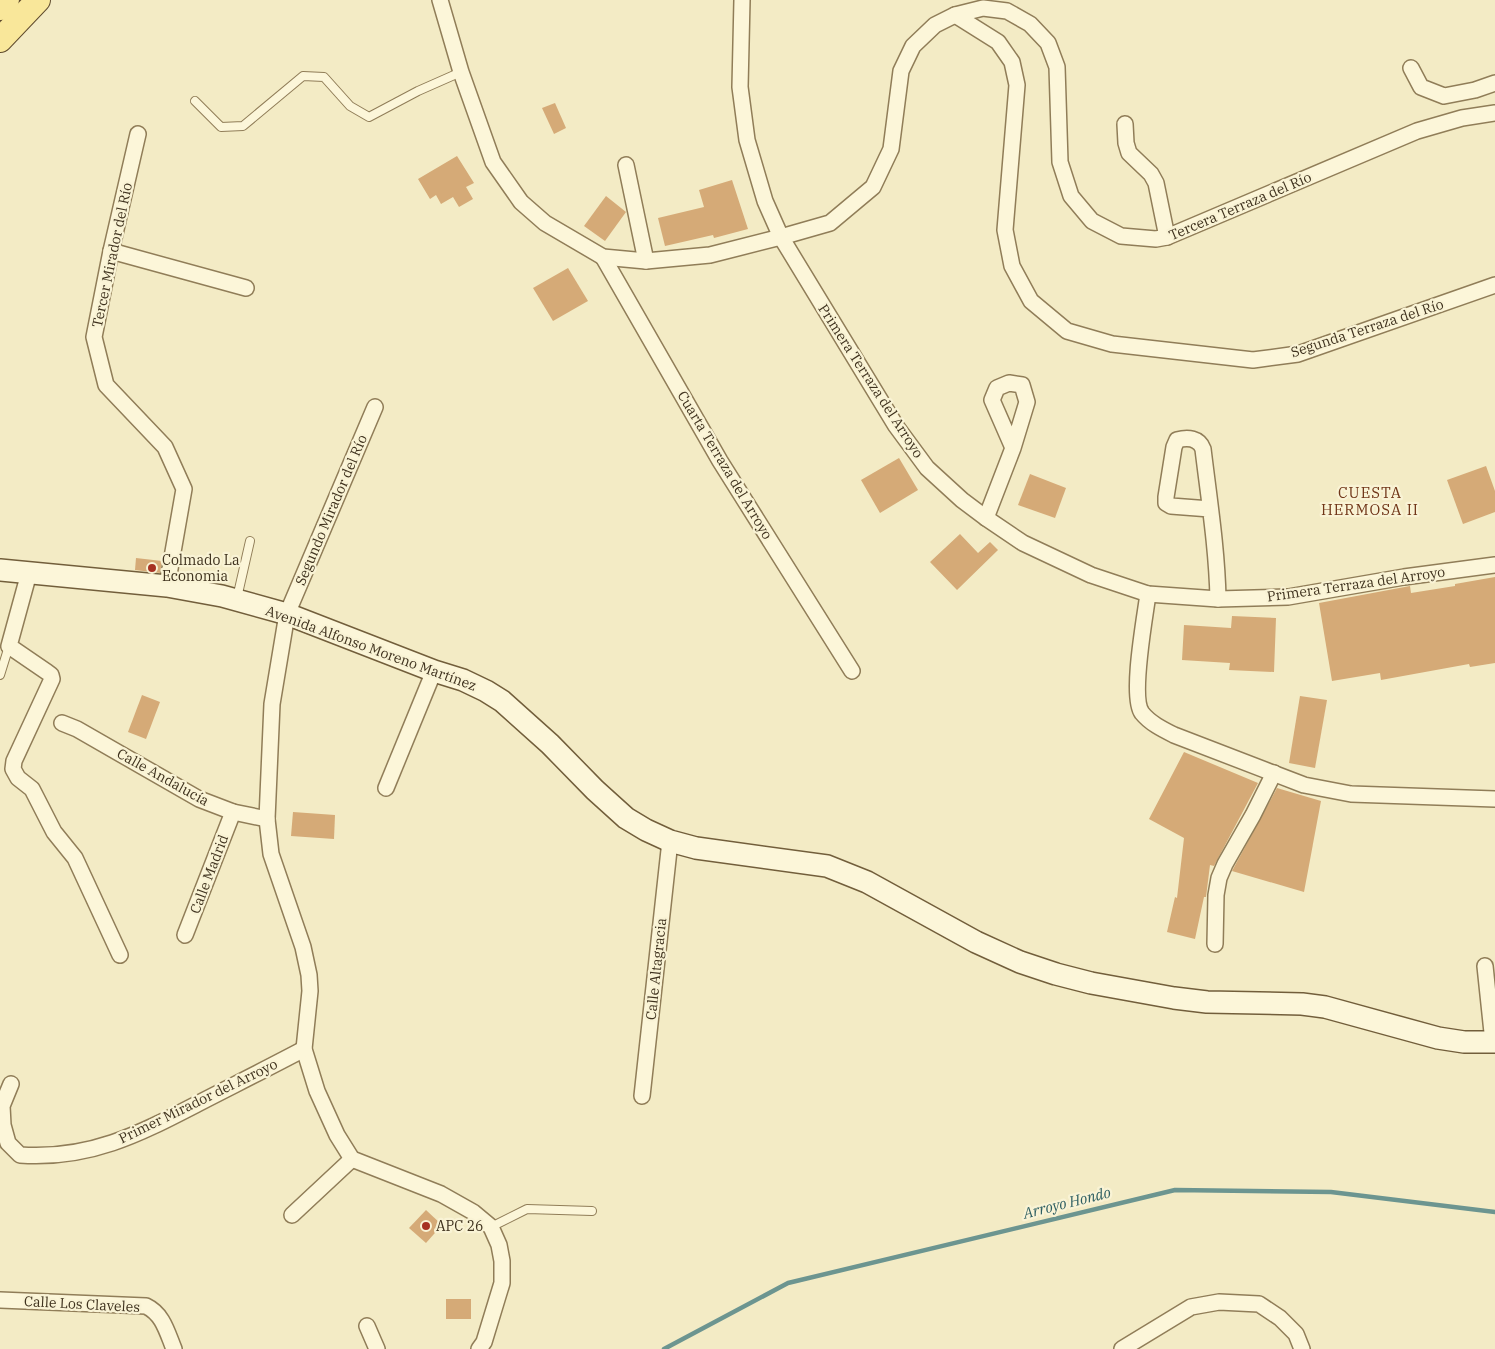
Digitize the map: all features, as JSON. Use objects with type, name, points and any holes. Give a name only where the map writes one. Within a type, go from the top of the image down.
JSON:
[{"type":"main road","points":[[0,8],[7,0]]},
{"type":"main road","points":[[0,40],[38,0]]},
{"type":"main road","name":"Avenida Alfonso Moreno Martínez","points":[[0,570],[167,586],[236,600],[287,614],[434,671],[463,680],[502,701],[550,744],[595,790],[626,818],[646,830],[696,848],[827,866],[867,882],[976,942],[1020,962],[1091,983],[1139,993],[1207,1002],[1318,1006],[1438,1038],[1464,1042],[1494,1042]]},
{"type":"street","points":[[440,0],[461,72],[493,162],[521,202],[545,223],[603,257],[646,261],[710,255],[781,237]]},
{"type":"street","name":"Primera Terraza del Arroyo","points":[[742,0],[740,87],[747,140],[765,201],[781,237],[896,426],[927,468],[962,500],[1023,543],[1091,575],[1148,594],[1218,599],[1288,597],[1404,577],[1495,565]]},
{"type":"street","name":"Tercera Terraza del Río","points":[[781,237],[830,223],[873,187],[891,149],[901,70],[913,46],[935,25],[955,15],[983,8],[1007,11],[1030,24],[1048,43],[1057,67],[1060,162],[1071,196],[1092,221],[1121,236],[1156,239],[1167,237],[1417,131],[1462,118],[1495,113]]},
{"type":"street","name":"Segunda Terraza del Río","points":[[955,15],[998,42],[1012,62],[1017,85],[1005,230],[1012,266],[1030,301],[1068,331],[1112,344],[1253,360],[1298,354],[1495,285]]},
{"type":"street","points":[[1411,68],[1421,87],[1444,96],[1474,90],[1495,83]]},
{"type":"street","points":[[1125,124],[1126,143],[1129,153],[1151,174],[1156,182],[1167,237]]},
{"type":"street","name":"Tercer Mirador del Río","points":[[138,134],[111,251],[94,337],[106,385],[165,447],[184,489],[167,586]]},
{"type":"street","points":[[626,165],[646,261]]},
{"type":"street","points":[[111,251],[246,288]]},
{"type":"street","name":"Cuarta Terraza del Arroyo","points":[[603,257],[720,461],[852,671]]},
{"type":"street","name":"Segundo Mirador del Río","points":[[304,1049],[310,991],[309,975],[303,947],[272,860],[268,819],[272,704],[287,614],[374,407]]},
{"type":"street","points":[[1210,509],[1171,506],[1166,503],[1177,440],[1185,438],[1196,440],[1201,443],[1203,449],[1210,509],[1218,580],[1218,599]]},
{"type":"street","points":[[986,518],[1013,448]]},
{"type":"street","points":[[29,573],[9,646],[51,675],[52,679],[14,761],[13,770],[18,778],[32,789],[54,832],[75,858],[120,955]]},
{"type":"street","points":[[1148,594],[1140,649],[1136,697],[1141,712],[1155,725],[1174,735],[1304,784],[1351,794],[1495,799]]},
{"type":"street","points":[[386,788],[434,671]]},
{"type":"street","name":"Calle Andalucía","points":[[62,723],[78,729],[199,799],[233,812],[268,819]]},
{"type":"street","points":[[1215,944],[1216,895],[1219,878],[1274,773]]},
{"type":"street","name":"Calle Madrid","points":[[185,935],[233,812]]},
{"type":"street","name":"Calle Altagracia","points":[[642,1096],[670,840]]},
{"type":"street","points":[[1485,966],[1494,1042]]},
{"type":"street","points":[[304,1049],[316,1091],[337,1135],[352,1158],[441,1194],[474,1212],[490,1227],[502,1253],[502,1283],[484,1342],[479,1349]]},
{"type":"street","name":"Primer Mirador del Arroyo","points":[[11,1084],[2,1106],[3,1125],[8,1143],[20,1155],[44,1157],[107,1146],[143,1132],[304,1049]]},
{"type":"street","points":[[292,1214],[352,1158]]},
{"type":"street","name":"Calle Los Claveles","points":[[0,1300],[146,1306],[160,1316],[174,1349]]},
{"type":"street","points":[[1122,1349],[1191,1307],[1219,1302],[1259,1304],[1280,1318],[1296,1334],[1302,1349]]},
{"type":"street","points":[[367,1326],[377,1349]]},
{"type":"lane","points":[[195,101],[221,127],[243,126],[303,76],[324,77],[350,106],[369,116],[461,72]]},
{"type":"lane","points":[[236,600],[250,541]]},
{"type":"lane","points":[[0,675],[9,646]]},
{"type":"lane","points":[[490,1227],[527,1210],[592,1211]]},
{"type":"building","points":[[555,103],[566,128],[554,134],[542,108]]},
{"type":"building","points":[[457,156],[474,183],[466,187],[473,199],[459,207],[453,197],[441,204],[436,195],[430,199],[418,179]]},
{"type":"building","points":[[732,180],[748,229],[714,238],[713,235],[665,246],[658,218],[704,207],[699,190]]},
{"type":"building","points":[[606,196],[626,212],[605,241],[584,226]]},
{"type":"building","points":[[568,268],[588,301],[553,321],[533,288]]},
{"type":"building","points":[[899,458],[918,490],[880,513],[861,480]]},
{"type":"building","points":[[1486,466],[1495,491],[1495,512],[1463,524],[1447,480]]},
{"type":"building","points":[[1030,474],[1066,488],[1055,518],[1018,505]]},
{"type":"building","points":[[960,534],[978,553],[990,542],[998,550],[957,590],[930,562]]},
{"type":"building","points":[[136,558],[162,561],[160,573],[135,570]]},
{"type":"building","points":[[1495,577],[1495,663],[1470,667],[1469,664],[1381,680],[1380,673],[1332,681],[1319,603],[1410,586],[1411,593]]},
{"type":"building","points":[[1232,616],[1276,618],[1274,672],[1229,670],[1230,663],[1182,660],[1184,625],[1231,628]]},
{"type":"building","points":[[142,695],[160,702],[146,739],[128,732]]},
{"type":"building","points":[[1300,696],[1327,700],[1315,768],[1289,763]]},
{"type":"building","points":[[1184,752],[1258,783],[1214,866],[1210,865],[1206,897],[1204,897],[1195,939],[1167,932],[1175,897],[1177,898],[1184,838],[1149,819]]},
{"type":"building","points":[[1277,788],[1321,801],[1304,892],[1232,871]]},
{"type":"building","points":[[293,812],[335,815],[334,839],[291,836]]},
{"type":"building","name":"APC 26","points":[[426,1210],[442,1225],[426,1243],[409,1228]]},
{"type":"building","points":[[446,1299],[471,1299],[471,1319],[446,1319]]},
{"type":"waterway","name":"Arroyo Hondo","points":[[664,1349],[788,1283],[1175,1190],[1331,1192],[1495,1212]]},
{"type":"place","name":"Colmado La Economia","points":[[152,568]]},
{"type":"place","name":"APC 26","points":[[426,1226]]},
{"type":"district","name":"CUESTA HERMOSA II","points":[[1370,502]]}]
